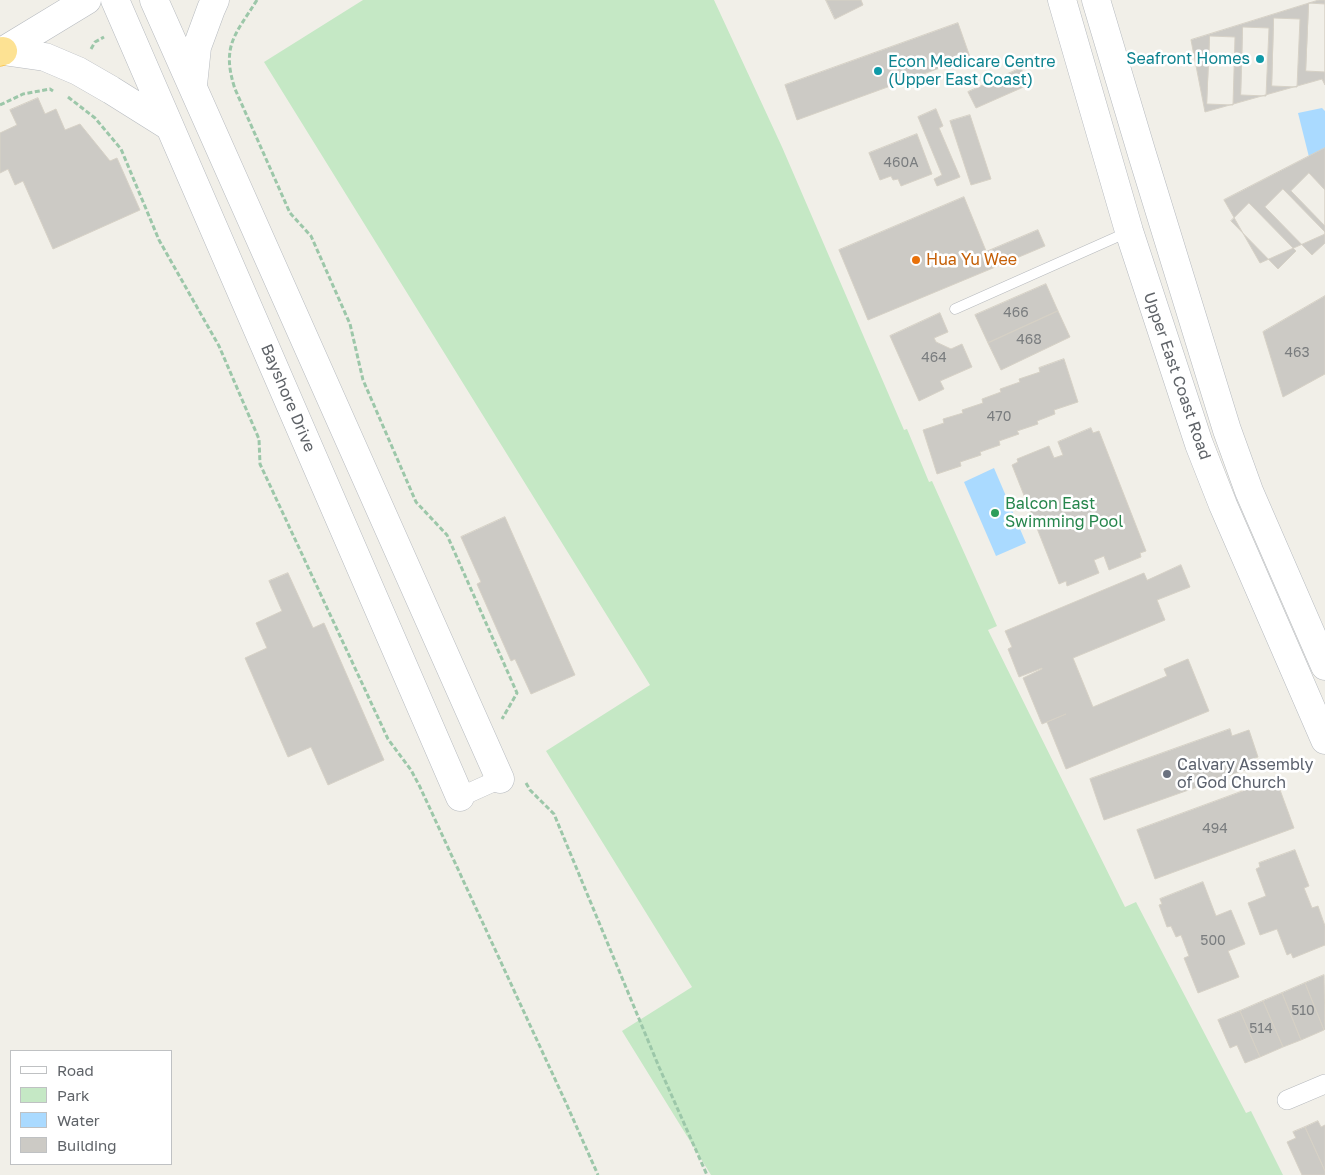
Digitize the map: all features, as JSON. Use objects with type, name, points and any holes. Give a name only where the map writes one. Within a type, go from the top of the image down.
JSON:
[{"type":"street","points":[[2,51],[87,0]]},
{"type":"street","name":"Bayshore Drive","points":[[115,0],[460,797]]},
{"type":"street","points":[[154,0],[500,779],[460,797]]},
{"type":"street","points":[[193,86],[197,47],[215,0]]},
{"type":"street","name":"Upper East Coast Road","points":[[1062,0],[1129,231],[1199,444],[1227,514],[1325,740]]},
{"type":"street","name":"Upper East Coast Road","points":[[1096,0],[1226,430],[1248,491],[1325,666]]},
{"type":"street","points":[[2,51],[45,57],[78,71],[170,126]]},
{"type":"street","points":[[1287,1100],[1325,1084]]},
{"type":"lane","points":[[955,309],[1129,231]]},
{"type":"path","points":[[256,0],[238,27],[230,47],[230,72],[235,89],[290,213],[311,236],[350,324],[363,380],[416,502],[447,535],[517,693],[498,726]]},
{"type":"path","points":[[0,104],[23,94],[50,89],[59,93]]},
{"type":"path","points":[[68,97],[95,118],[121,149],[159,240],[219,346],[259,439],[260,464],[388,739],[411,770],[420,787],[598,1175]]},
{"type":"path","points":[[530,790],[554,814],[659,1067],[708,1175]]},
{"type":"green space","points":[[363,0],[714,0],[782,147],[904,430],[907,429],[929,482],[932,481],[997,626],[988,630],[1125,907],[1136,902],[1246,1113],[1251,1111],[1283,1175],[711,1175],[622,1031],[692,987],[546,751],[650,685],[264,62]]},
{"type":"water","points":[[1322,108],[1325,111],[1325,153],[1309,157],[1298,113]]},
{"type":"water","name":"Balcon East Swimming Pool","points":[[994,468],[1026,543],[996,556],[964,482]]},
{"type":"building","points":[[826,0],[861,0],[863,5],[835,19]]},
{"type":"building","name":"Seafront Homes","points":[[1319,0],[1325,0],[1325,85],[1322,79],[1205,112],[1191,40]]},
{"type":"building","points":[[1309,3],[1325,4],[1325,72],[1306,71]]},
{"type":"building","name":"Seafront Homes","points":[[1274,18],[1300,19],[1297,87],[1272,86]]},
{"type":"building","name":"Econ Medicare Centre (Upper East Coast)","points":[[958,23],[970,57],[797,120],[785,85]]},
{"type":"building","name":"Seafront Homes","points":[[1243,27],[1269,28],[1266,96],[1241,95]]},
{"type":"building","name":"Seafront Homes","points":[[1210,36],[1235,37],[1233,105],[1207,104]]},
{"type":"building","points":[[1021,68],[1028,85],[976,108],[968,92]]},
{"type":"building","points":[[38,98],[45,114],[56,109],[65,130],[80,124],[110,161],[117,158],[140,210],[53,249],[23,181],[15,185],[8,169],[0,173],[0,133],[17,125],[10,110]]},
{"type":"building","points":[[936,109],[943,126],[939,128],[960,177],[937,186],[934,179],[942,175],[918,117]]},
{"type":"building","points":[[970,115],[991,179],[971,185],[950,121]]},
{"type":"building","points":[[917,134],[932,174],[901,186],[898,179],[893,180],[891,176],[880,180],[869,153]]},
{"type":"building","points":[[1325,148],[1325,234],[1260,263],[1224,200]]},
{"type":"building","points":[[1309,173],[1325,190],[1325,226],[1291,191]]},
{"type":"building","points":[[1283,189],[1325,232],[1325,243],[1312,255],[1265,207]]},
{"type":"building","name":"Hua Yu Wee","points":[[964,197],[993,268],[868,320],[839,250]]},
{"type":"building","points":[[1249,203],[1296,251],[1278,269],[1231,221]]},
{"type":"building","points":[[1038,230],[1045,246],[993,268],[986,252]]},
{"type":"building","points":[[1046,284],[1058,311],[988,343],[975,315]]},
{"type":"building","points":[[1325,296],[1325,374],[1283,397],[1263,332]]},
{"type":"building","points":[[1058,311],[1070,337],[1001,370],[988,343]]},
{"type":"building","points":[[940,313],[948,332],[934,338],[936,342],[951,349],[962,344],[972,367],[940,381],[944,389],[919,401],[890,336]]},
{"type":"building","points":[[1064,359],[1078,402],[1054,410],[1055,414],[1037,421],[1038,424],[1017,431],[1019,434],[999,441],[1000,445],[980,452],[981,455],[960,462],[961,466],[937,474],[923,430],[944,423],[943,419],[963,413],[962,410],[983,403],[982,399],[1001,392],[1000,389],[1020,382],[1019,379],[1040,372],[1039,368]]},
{"type":"building","points":[[1091,428],[1093,433],[1099,431],[1146,551],[1140,553],[1141,557],[1109,570],[1104,556],[1094,560],[1099,573],[1067,586],[1066,581],[1059,584],[1012,465],[1018,462],[1017,459],[1049,446],[1054,458],[1063,455],[1058,442]]},
{"type":"building","points":[[505,517],[575,675],[531,694],[515,659],[511,661],[477,584],[481,582],[461,537]]},
{"type":"building","points":[[1181,565],[1190,587],[1157,600],[1165,620],[1073,658],[1093,707],[1167,676],[1164,669],[1188,659],[1209,711],[1066,769],[1047,722],[1066,714],[1042,724],[1023,678],[1042,668],[1019,677],[1008,649],[1012,647],[1005,631],[1144,573],[1147,580]]},
{"type":"building","points":[[288,573],[313,628],[324,623],[384,760],[328,785],[311,747],[288,757],[245,658],[267,648],[256,623],[282,611],[269,581]]},
{"type":"building","name":"Calvary Assembly of God Church","points":[[1230,729],[1232,736],[1249,730],[1258,757],[1242,763],[1245,770],[1104,820],[1090,779]]},
{"type":"building","points":[[1276,779],[1294,828],[1155,879],[1137,830]]},
{"type":"building","points":[[1295,850],[1309,886],[1304,888],[1312,908],[1318,906],[1325,926],[1325,945],[1293,958],[1291,953],[1287,955],[1277,929],[1260,935],[1248,903],[1266,896],[1256,869],[1260,867],[1259,863]]},
{"type":"building","points":[[1203,882],[1216,916],[1231,910],[1245,944],[1228,951],[1239,977],[1198,993],[1184,958],[1189,956],[1181,935],[1176,937],[1171,926],[1167,927],[1159,905],[1162,904],[1160,899]]},
{"type":"building","points":[[1324,975],[1325,1029],[1324,1030],[1305,983]]},
{"type":"building","points":[[1305,983],[1324,1030],[1301,1040],[1282,993]]},
{"type":"building","points":[[1282,993],[1301,1040],[1283,1047],[1263,1001]]},
{"type":"building","points":[[1263,1001],[1283,1047],[1260,1057],[1240,1011]]},
{"type":"building","points":[[1240,1011],[1260,1057],[1245,1063],[1237,1045],[1230,1048],[1218,1020]]},
{"type":"building","points":[[1318,1121],[1321,1127],[1325,1125],[1325,1171],[1305,1127]]},
{"type":"building","points":[[1305,1127],[1325,1171],[1325,1175],[1302,1175],[1287,1142],[1296,1138],[1293,1132]]},
{"type":"place","name":"Seafront Homes","points":[[1260,59]]},
{"type":"place","name":"Econ Medicare Centre (Upper East Coast)","points":[[878,71]]},
{"type":"place","name":"Hua Yu Wee","points":[[916,260]]},
{"type":"place","name":"Balcon East Swimming Pool","points":[[995,513]]},
{"type":"place","name":"Calvary Assembly of God Church","points":[[1167,774]]}]
